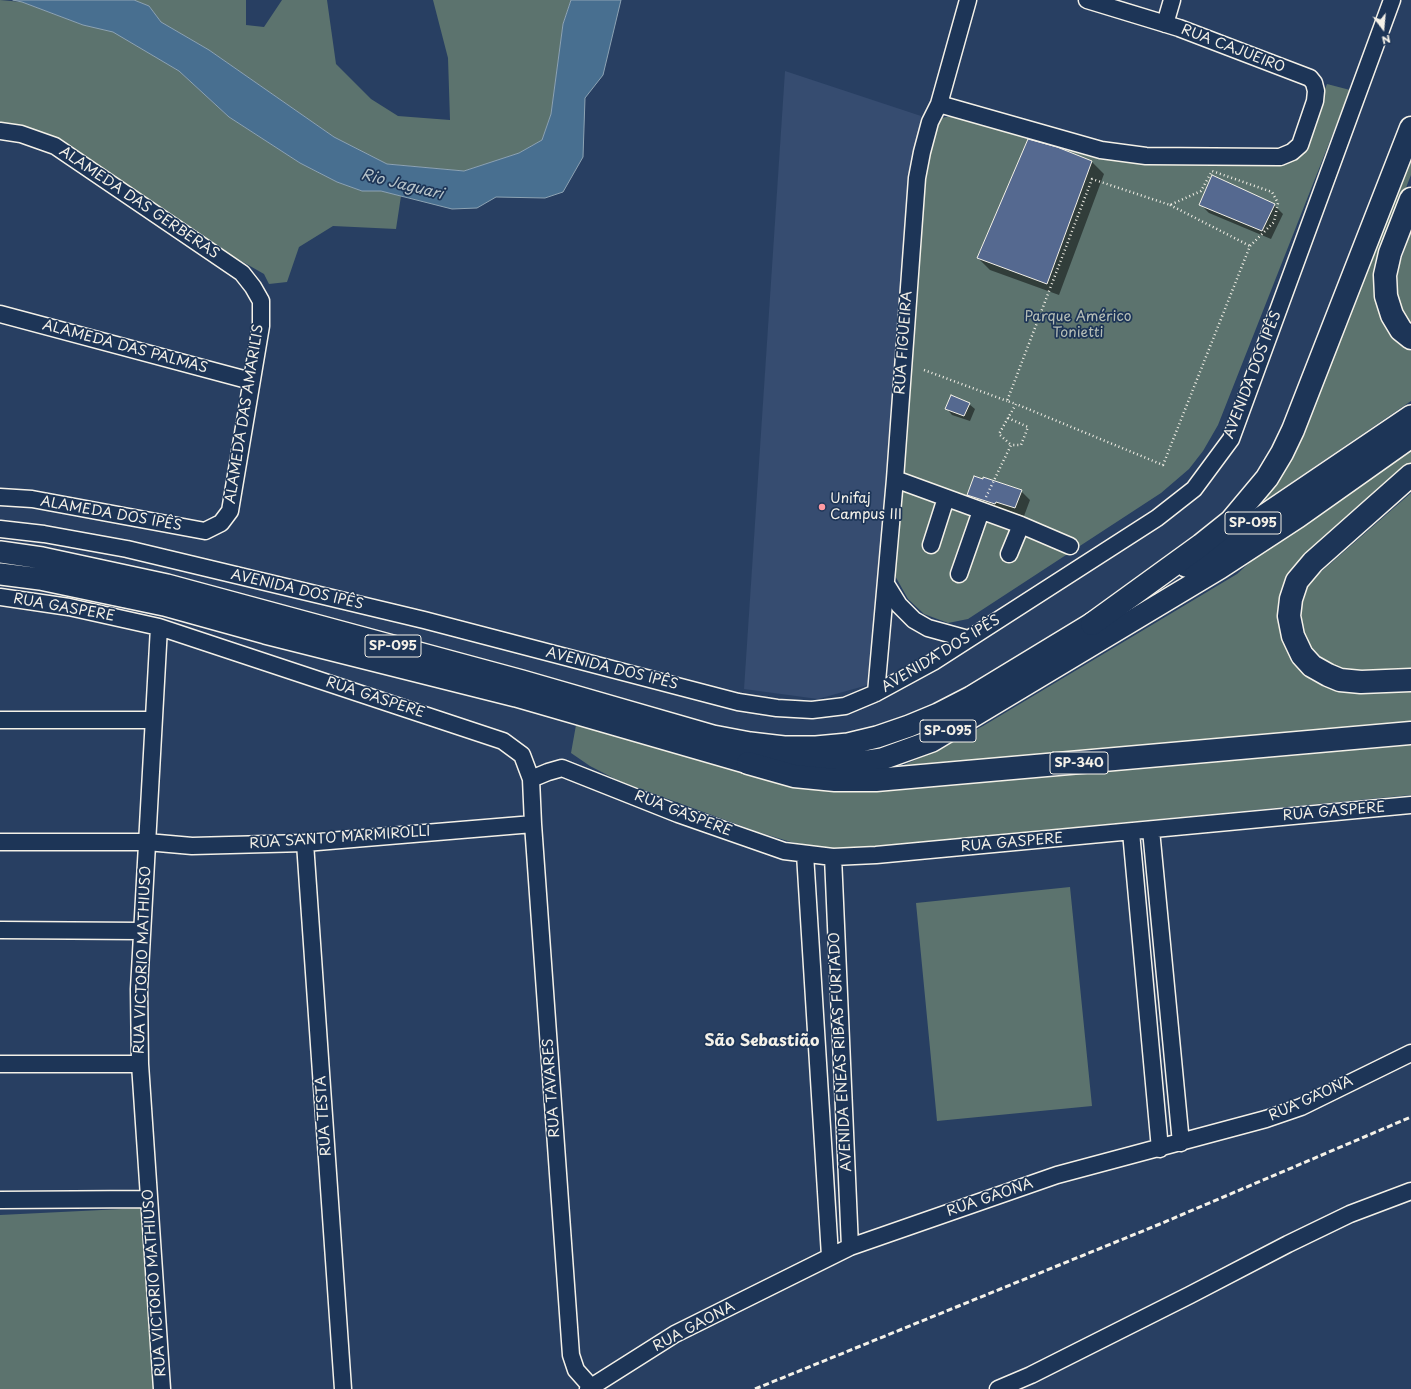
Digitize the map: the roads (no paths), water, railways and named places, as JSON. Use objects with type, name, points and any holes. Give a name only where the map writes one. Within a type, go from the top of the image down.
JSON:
[{"type":"highway","points":[[1092,624],[1201,545],[1230,521],[1267,478],[1282,453],[1293,430],[1411,128]]},
{"type":"highway","points":[[1411,199],[1390,253],[1385,275],[1386,296],[1392,315],[1401,330],[1411,338]]},
{"type":"highway","points":[[1411,475],[1313,562],[1297,581],[1291,599],[1289,616],[1293,636],[1302,655],[1312,666],[1328,675],[1340,680],[1361,682],[1411,680]]},
{"type":"highway","name":"SP-340","points":[[748,762],[794,776],[835,780],[876,780],[1411,733]]},
{"type":"main road","name":"SP-095","points":[[0,552],[42,558],[167,585],[522,681],[713,736],[750,743],[784,747],[816,747],[848,744],[877,737],[909,726],[938,714],[971,697],[1216,548],[1411,416]]},
{"type":"main road","name":"SP-095","points":[[0,574],[40,579],[164,605],[265,633],[516,696],[748,762],[804,767],[841,765],[882,759],[932,741],[1220,568],[1298,517],[1411,437]]},
{"type":"street","name":"RUA FIGUEIRA","points":[[876,693],[895,479],[917,178],[930,122],[939,104],[968,0]]},
{"type":"street","name":"RUA CAJUEIRO","points":[[939,104],[1101,150],[1146,156],[1280,157],[1292,152],[1300,144],[1315,101],[1316,90],[1310,78],[1165,24],[1087,0]]},
{"type":"street","points":[[1165,24],[1172,0]]},
{"type":"street","name":"AVENIDA DOS IPÊS","points":[[0,529],[44,534],[127,549],[424,620],[738,702],[777,708],[812,710],[845,706],[876,693],[933,662],[1157,518],[1194,489],[1231,439],[1392,0]]},
{"type":"street","name":"ALAMEDA DAS GERBERAS","points":[[0,131],[21,134],[54,146],[242,273],[254,287],[261,301]]},
{"type":"street","name":"ALAMEDA DAS AMARILIS","points":[[221,523],[230,511],[261,326],[261,301]]},
{"type":"street","name":"ALAMEDA DAS PALMAS","points":[[0,314],[251,381]]},
{"type":"street","points":[[895,479],[1020,525],[1070,546]]},
{"type":"street","name":"ALAMEDA DOS IPÊS","points":[[0,497],[32,499],[205,531],[221,523]]},
{"type":"street","points":[[930,545],[946,498]]},
{"type":"street","points":[[959,574],[980,510]]},
{"type":"street","points":[[1009,554],[1020,525]]},
{"type":"street","points":[[886,584],[899,605],[914,620],[928,628],[968,639]]},
{"type":"street","name":"RUA GASPERE","points":[[0,597],[70,606],[159,627],[503,741],[522,755],[531,780],[548,772],[562,768],[678,814],[784,851],[833,857],[876,855],[1411,805]]},
{"type":"street","name":"RUA VICTORIO MATHIUSO","points":[[159,627],[139,989],[140,1064],[148,1200],[162,1389]]},
{"type":"street","points":[[0,720],[153,720]]},
{"type":"street","name":"RUA TAVARES","points":[[531,780],[571,1355],[576,1370],[591,1388]]},
{"type":"street","name":"RUA SANTO MARMIROLLI","points":[[0,842],[147,842],[192,846],[305,843],[533,824]]},
{"type":"street","points":[[1151,830],[1181,1143]]},
{"type":"street","points":[[1131,832],[1160,1149]]},
{"type":"street","name":"RUA TESTA","points":[[305,843],[343,1389]]},
{"type":"street","name":"AVENIDA ENEAS RIBAS FURTADO","points":[[805,854],[830,1256]]},
{"type":"street","name":"AVENIDA ENEAS RIBAS FURTADO","points":[[833,857],[850,1246]]},
{"type":"street","points":[[0,930],[142,931]]},
{"type":"street","name":"RUA GAONA","points":[[591,1388],[675,1334],[850,1246],[1057,1176],[1160,1149],[1266,1119],[1301,1107],[1411,1052]]},
{"type":"street","points":[[0,1064],[140,1064]]},
{"type":"street","points":[[998,1389],[1190,1295],[1288,1244],[1350,1214],[1411,1191]]},
{"type":"street","points":[[0,1200],[148,1200]]},
{"type":"water","name":"Rio Jaguari","points":[[13,0],[134,0],[149,6],[161,22],[209,50],[334,137],[387,164],[464,171],[519,153],[542,140],[551,114],[563,24],[571,0],[621,0],[603,75],[585,98],[583,157],[563,192],[545,198],[496,197],[477,208],[452,209],[381,191],[362,191],[337,182],[300,163],[229,117],[179,71],[113,32],[83,25]]},
{"type":"railway","points":[[755,1389],[1160,1224],[1411,1117]]},
{"type":"place","name":"Unifaj Campus III","points":[[822,507]]},
{"type":"district","name":"São Sebastião","points":[[762,1042]]},
{"type":"park label","name":"Parque Américo Tonietti","points":[[1078,326]]}]
